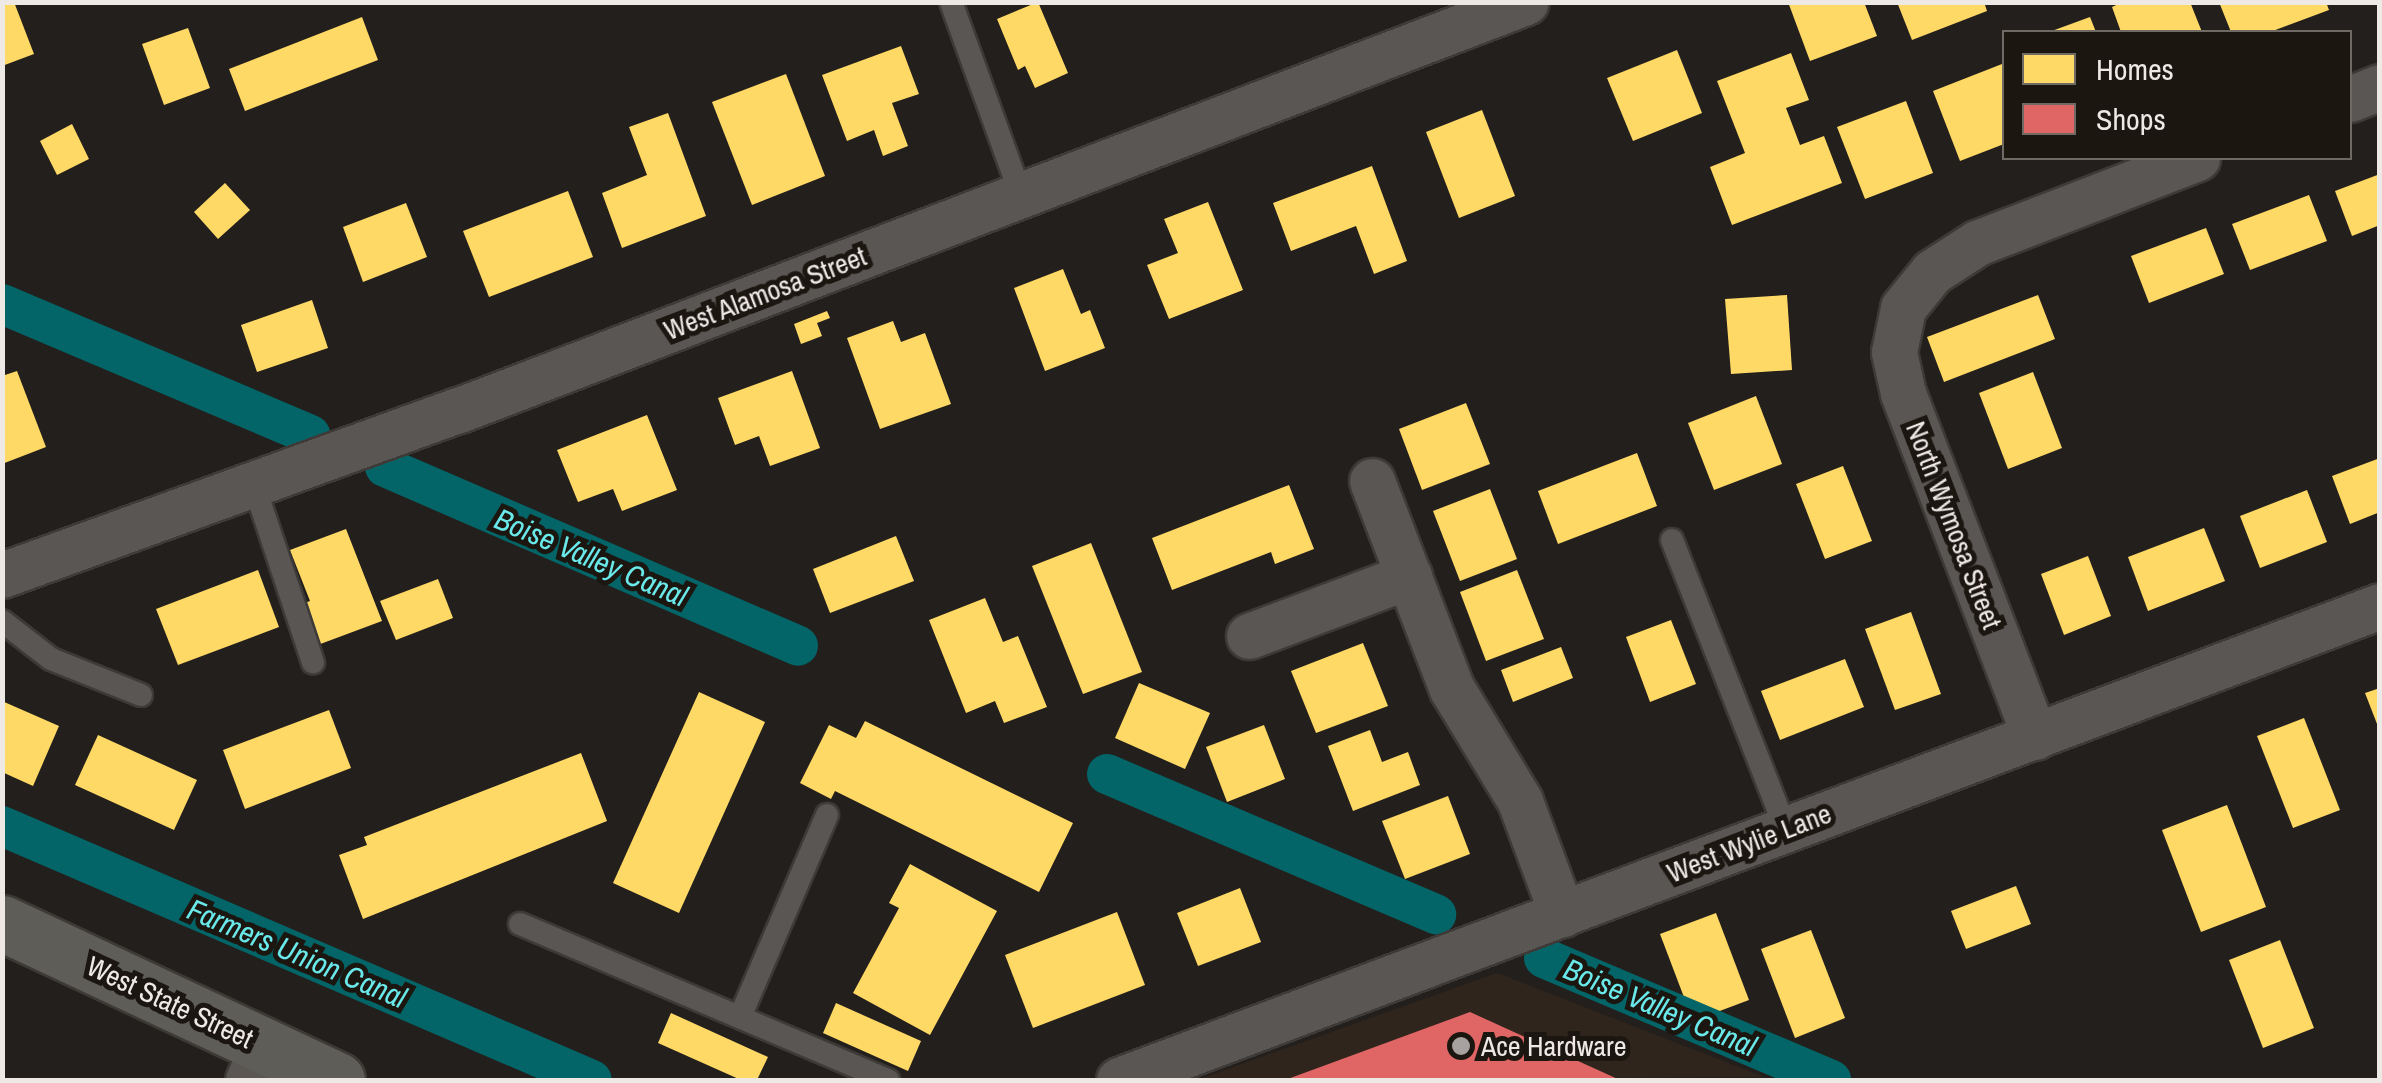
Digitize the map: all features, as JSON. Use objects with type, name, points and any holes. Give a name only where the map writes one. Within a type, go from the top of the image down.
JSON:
[{"type":"main road","name":"West State Street","points":[[2,923],[256,1064],[337,1080]]},
{"type":"street","name":"West Alamosa Street","points":[[2,575],[254,485],[1526,2]]},
{"type":"street","points":[[2352,97],[2380,87]]},
{"type":"street","name":"North Wymosa Street","points":[[2035,737],[1903,394],[1894,352],[1903,308],[1932,272],[1977,243],[2192,160]]},
{"type":"street","points":[[1372,481],[1452,689],[1520,801],[1562,914]]},
{"type":"street","points":[[1249,636],[1408,576]]},
{"type":"street","name":"West Wylie Lane","points":[[1119,1080],[2380,606]]},
{"type":"lane","points":[[951,2],[1021,195]]},
{"type":"lane","points":[[254,485],[314,662]]},
{"type":"lane","points":[[1672,540],[1786,829]]},
{"type":"lane","points":[[2,621],[51,659],[141,695]]},
{"type":"lane","points":[[740,1018],[827,815]]},
{"type":"lane","points":[[520,924],[888,1080]]},
{"type":"shaded area","points":[[1497,973],[1764,1077],[1197,1080]]},
{"type":"building: Homes","points":[[2,2],[14,2],[34,54],[2,66]]},
{"type":"building: Homes","points":[[1038,2],[1068,73],[1035,88],[1025,66],[1018,70],[997,19]]},
{"type":"building: Homes","points":[[1788,2],[1864,2],[1877,36],[1810,61]]},
{"type":"building: Homes","points":[[1897,2],[1984,2],[1987,11],[1912,40]]},
{"type":"building: Homes","points":[[2123,2],[2190,2],[2201,30],[2120,30],[2112,7]]},
{"type":"building: Homes","points":[[2219,2],[2326,2],[2329,10],[2275,30],[2230,30]]},
{"type":"building: Homes","points":[[362,17],[378,60],[245,111],[229,69]]},
{"type":"building: Homes","points":[[2090,17],[2095,30],[2054,30]]},
{"type":"building: Homes","points":[[188,28],[210,88],[164,105],[142,44]]},
{"type":"building: Homes","points":[[901,46],[919,94],[892,103],[908,146],[883,156],[874,130],[847,141],[822,75]]},
{"type":"building: Homes","points":[[1677,50],[1702,113],[1633,141],[1607,78]]},
{"type":"building: Homes","points":[[1791,53],[1809,100],[1786,108],[1800,145],[1824,136],[1842,183],[1732,225],[1710,167],[1745,153],[1717,81]]},
{"type":"building: Homes","points":[[2002,64],[2002,145],[1960,161],[1933,91]]},
{"type":"building: Homes","points":[[786,74],[825,176],[752,205],[712,102]]},
{"type":"building: Homes","points":[[1906,101],[1933,173],[1865,199],[1837,127]]},
{"type":"building: Homes","points":[[1482,110],[1515,196],[1459,218],[1426,132]]},
{"type":"building: Homes","points":[[668,113],[706,216],[622,248],[602,193],[647,175],[629,127]]},
{"type":"building: Homes","points":[[72,124],[89,159],[57,175],[40,141]]},
{"type":"building: Homes","points":[[1372,166],[1407,261],[1374,274],[1356,226],[1291,251],[1273,203]]},
{"type":"building: Homes","points":[[2380,174],[2380,225],[2352,236],[2335,191]]},
{"type":"building: Homes","points":[[225,183],[250,210],[218,239],[194,212]]},
{"type":"building: Homes","points":[[568,191],[593,257],[489,297],[463,231]]},
{"type":"building: Homes","points":[[2309,195],[2327,241],[2250,270],[2232,224]]},
{"type":"building: Homes","points":[[1208,202],[1243,290],[1169,319],[1147,265],[1178,253],[1164,219]]},
{"type":"building: Homes","points":[[406,203],[427,257],[363,282],[343,227]]},
{"type":"building: Homes","points":[[2206,228],[2224,274],[2149,303],[2131,256]]},
{"type":"building: Homes","points":[[1063,269],[1081,314],[1090,310],[1105,348],[1045,371],[1014,288]]},
{"type":"building: Homes","points":[[1787,295],[1792,370],[1731,374],[1725,299]]},
{"type":"building: Homes","points":[[2038,295],[2055,339],[1944,382],[1927,337]]},
{"type":"building: Homes","points":[[312,300],[328,348],[257,372],[241,325]]},
{"type":"building: Homes","points":[[827,311],[830,318],[817,323],[822,336],[801,344],[794,324]]},
{"type":"building: Homes","points":[[893,321],[901,342],[925,333],[951,404],[880,429],[847,338]]},
{"type":"building: Homes","points":[[17,371],[46,447],[2,464],[2,376]]},
{"type":"building: Homes","points":[[792,371],[820,448],[770,466],[759,436],[735,445],[718,398]]},
{"type":"building: Homes","points":[[2033,372],[2062,448],[2008,469],[1979,393]]},
{"type":"building: Homes","points":[[1756,396],[1782,464],[1714,490],[1688,423]]},
{"type":"building: Homes","points":[[1466,403],[1490,464],[1422,490],[1399,429]]},
{"type":"building: Homes","points":[[647,415],[677,490],[622,511],[613,489],[578,502],[557,450]]},
{"type":"building: Homes","points":[[1637,453],[1657,506],[1558,544],[1538,491]]},
{"type":"building: Homes","points":[[2380,458],[2380,512],[2350,524],[2332,476]]},
{"type":"building: Homes","points":[[1843,466],[1872,541],[1825,559],[1796,484]]},
{"type":"building: Homes","points":[[1289,485],[1314,549],[1275,564],[1271,552],[1172,590],[1152,538]]},
{"type":"building: Homes","points":[[1490,489],[1517,559],[1460,581],[1433,511]]},
{"type":"building: Homes","points":[[2307,490],[2327,542],[2260,568],[2240,516]]},
{"type":"building: Homes","points":[[2204,528],[2225,581],[2148,611],[2128,557]]},
{"type":"building: Homes","points":[[346,529],[382,621],[315,646],[299,605],[310,601],[290,550]]},
{"type":"building: Homes","points":[[896,536],[914,581],[830,613],[813,569]]},
{"type":"building: Homes","points":[[1091,543],[1142,672],[1083,694],[1032,566]]},
{"type":"building: Homes","points":[[2088,556],[2111,616],[2064,635],[2041,574]]},
{"type":"building: Homes","points":[[258,570],[279,627],[178,665],[156,609]]},
{"type":"building: Homes","points":[[1517,570],[1544,639],[1486,661],[1460,592]]},
{"type":"building: Homes","points":[[438,579],[453,618],[396,640],[380,601]]},
{"type":"building: Homes","points":[[985,598],[1003,642],[1018,636],[1047,707],[1004,723],[995,701],[966,713],[929,620]]},
{"type":"building: Homes","points":[[1911,612],[1941,694],[1895,710],[1865,629]]},
{"type":"building: Homes","points":[[1671,620],[1696,684],[1650,702],[1626,637]]},
{"type":"building: Homes","points":[[1363,643],[1388,706],[1316,733],[1291,671]]},
{"type":"building: Homes","points":[[1561,647],[1573,678],[1513,702],[1501,670]]},
{"type":"building: Homes","points":[[1845,659],[1864,707],[1780,740],[1761,691]]},
{"type":"building: Homes","points":[[1139,683],[1210,713],[1185,769],[1115,738]]},
{"type":"building: Homes","points":[[2380,688],[2380,729],[2379,729],[2365,693]]},
{"type":"building: Homes","points":[[699,692],[765,722],[679,913],[613,883]]},
{"type":"building: Homes","points":[[2,701],[59,726],[33,786],[2,772]]},
{"type":"building: Homes","points":[[329,710],[351,768],[245,809],[223,750]]},
{"type":"building: Homes","points":[[2304,718],[2340,810],[2293,828],[2257,736]]},
{"type":"building: Homes","points":[[865,721],[1073,823],[1039,892],[835,791],[831,799],[800,783],[829,725],[856,738]]},
{"type":"building: Homes","points":[[1264,725],[1285,779],[1227,802],[1206,747]]},
{"type":"building: Homes","points":[[1370,730],[1382,762],[1408,752],[1420,785],[1353,811],[1328,746]]},
{"type":"building: Homes","points":[[98,735],[197,780],[174,830],[75,785]]},
{"type":"building: Homes","points":[[581,753],[607,821],[363,919],[339,855],[367,845],[364,837]]},
{"type":"building: Homes","points":[[1448,796],[1470,854],[1405,879],[1382,821]]},
{"type":"building: Homes","points":[[2227,805],[2266,907],[2201,932],[2162,830]]},
{"type":"building: Homes","points":[[910,864],[997,911],[930,1035],[853,993],[899,908],[889,903]]},
{"type":"building: Homes","points":[[2016,886],[2031,924],[1966,949],[1951,911]]},
{"type":"building: Homes","points":[[1240,888],[1261,942],[1198,966],[1177,913]]},
{"type":"building: Homes","points":[[1117,912],[1145,985],[1033,1028],[1005,955]]},
{"type":"building: Homes","points":[[1716,913],[1749,1000],[1693,1021],[1660,934]]},
{"type":"building: Homes","points":[[1811,930],[1845,1018],[1795,1038],[1761,949]]},
{"type":"building: Homes","points":[[2280,940],[2314,1028],[2263,1048],[2229,960]]},
{"type":"building: Homes","points":[[836,1003],[921,1041],[908,1071],[823,1033]]},
{"type":"building: Homes","points":[[671,1013],[768,1057],[757,1080],[741,1080],[658,1043]]},
{"type":"building: Shops","name":"Ace Hardware","points":[[1470,1012],[1620,1080],[1285,1080]]},
{"type":"waterway","name":"Boise Valley Canal","points":[[2,304],[310,435]]},
{"type":"waterway","name":"Boise Valley Canal","points":[[385,467],[798,646]]},
{"type":"waterway","name":"Boise Valley Canal","points":[[1107,774],[1436,914]]},
{"type":"waterway","name":"Farmers Union Canal","points":[[2,826],[592,1080]]},
{"type":"waterway","name":"Boise Valley Canal","points":[[1544,958],[1831,1080]]},
{"type":"place","name":"Ace Hardware","points":[[1461,1046]]}]
